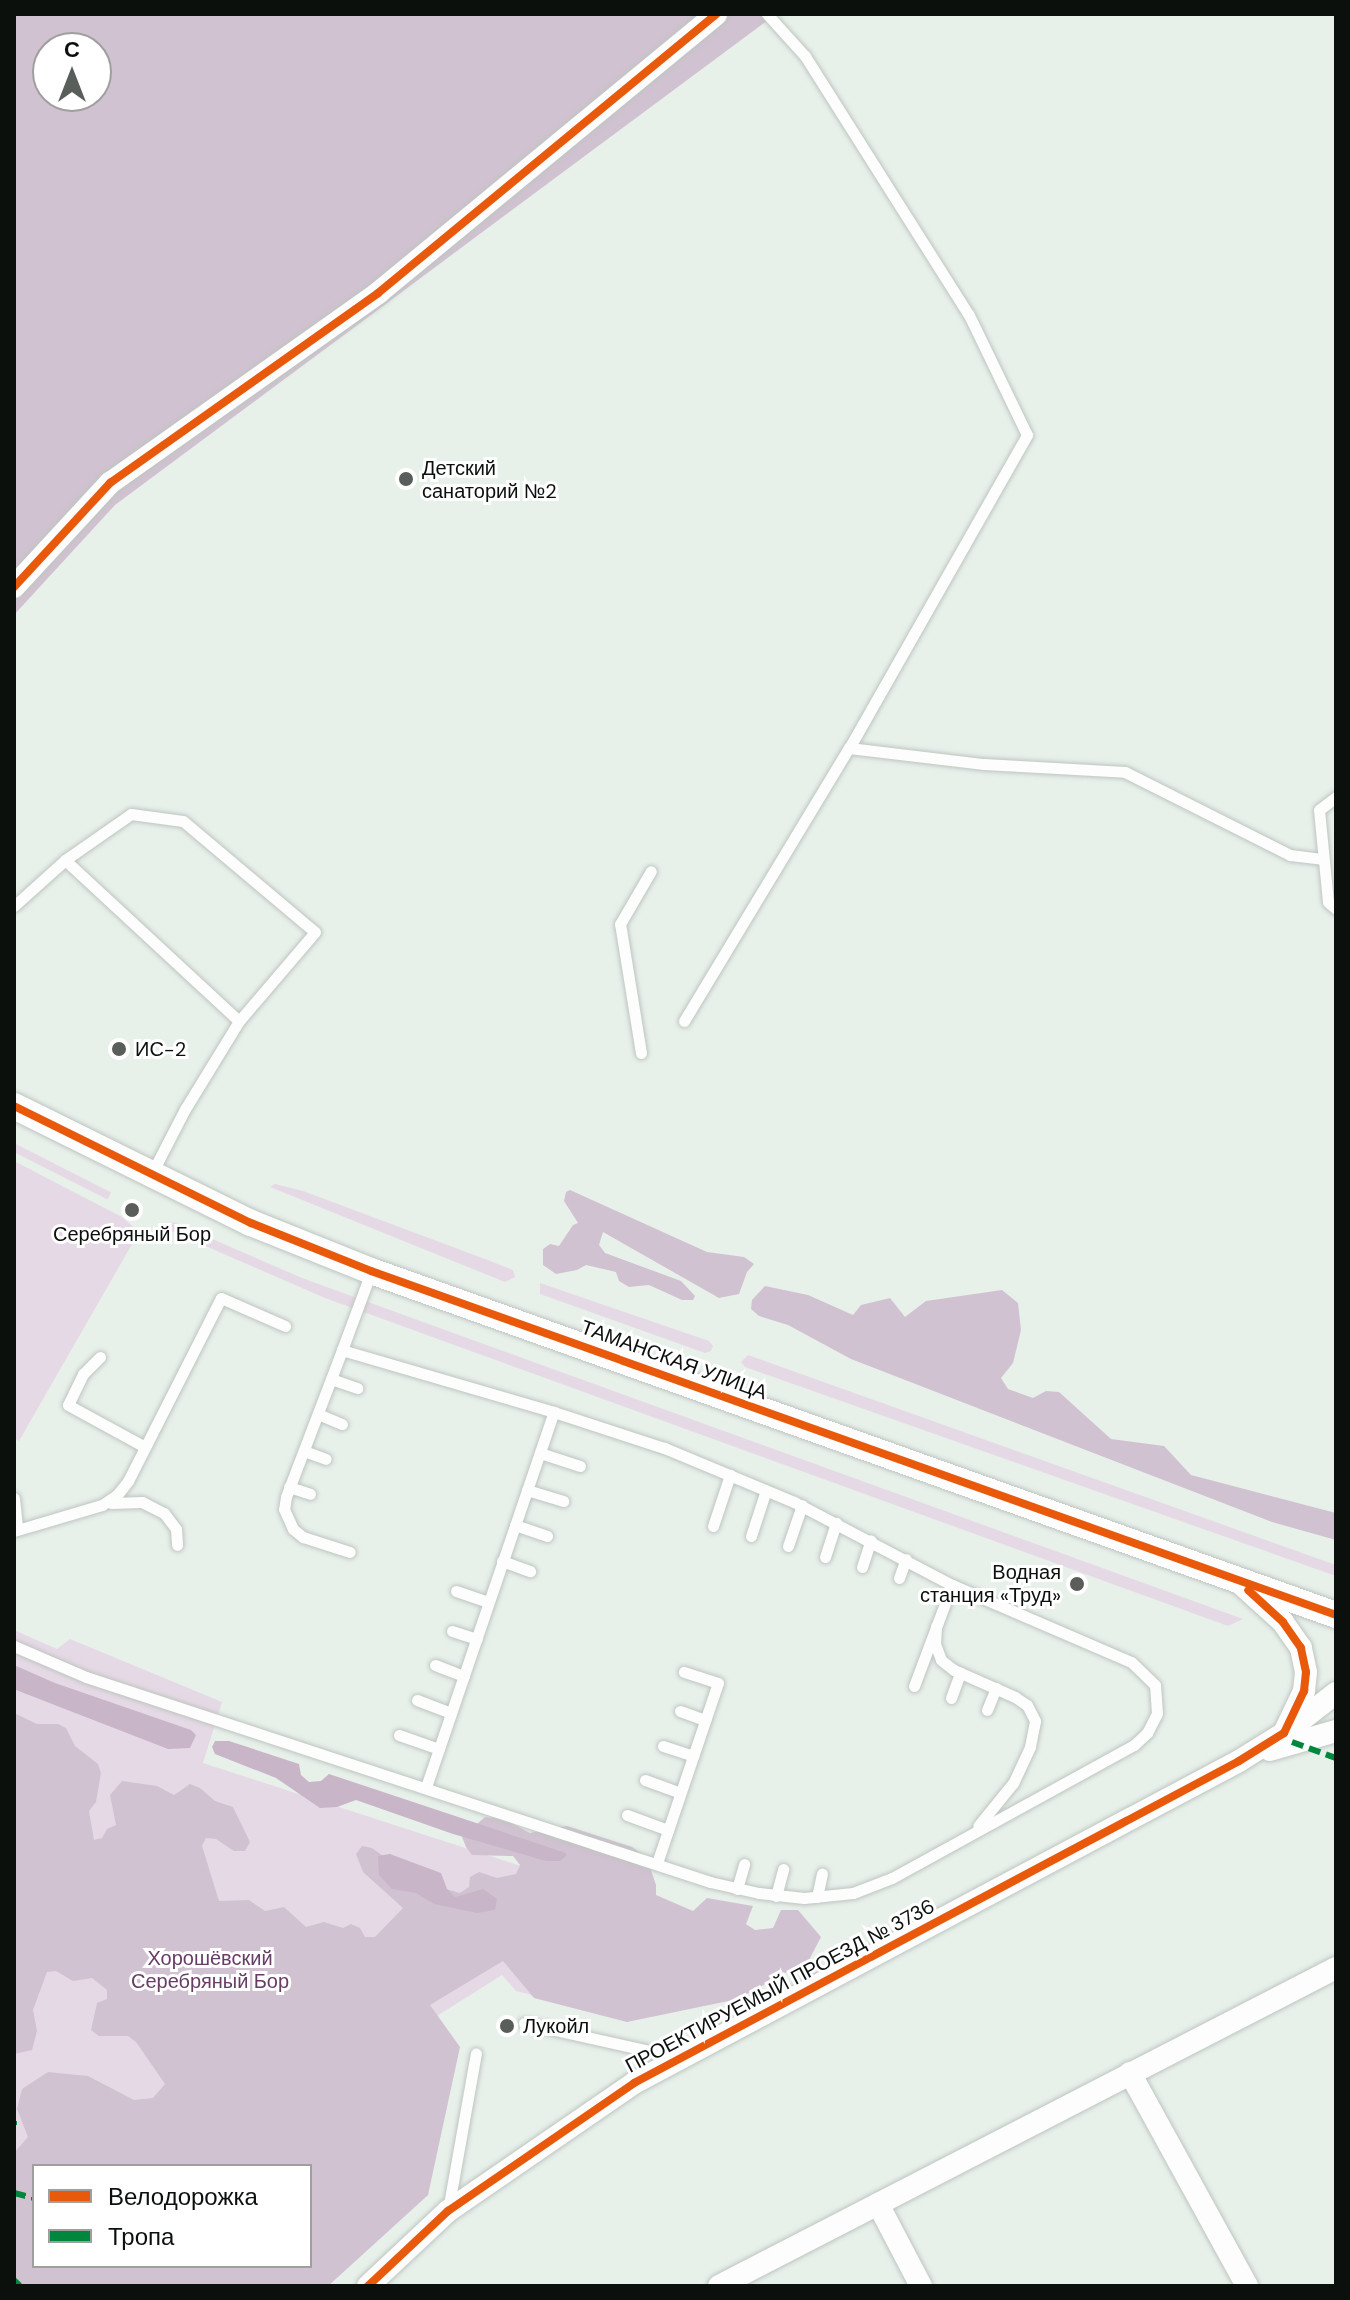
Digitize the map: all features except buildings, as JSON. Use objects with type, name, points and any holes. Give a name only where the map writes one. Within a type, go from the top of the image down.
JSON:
[{"type":"street","points":[[14,587],[110,483],[378,293],[716,14]]},
{"type":"street","name":"ТАМАНСКАЯ УЛИЦА","points":[[14,1106],[251,1223],[371,1271],[496,1313],[1336,1615]]},
{"type":"street","points":[[1232,1578],[1263,1600],[1301,1648],[1306,1672],[1304,1691],[1288,1738]]},
{"type":"street","points":[[1288,1738],[1336,1693]]},
{"type":"street","points":[[1288,1738],[1336,1722]]},
{"type":"street","points":[[1288,1738],[1336,1731]]},
{"type":"street","name":"ПРОЕКТИРУЕМЫЙ ПРОЕЗД № 3736","points":[[368,2286],[448,2211],[634,2083],[1239,1761],[1288,1738]]},
{"type":"street","points":[[719,2286],[1336,1968]]},
{"type":"street","points":[[1130,2073],[1247,2286]]},
{"type":"street","points":[[878,2204],[921,2286]]},
{"type":"lane","points":[[684,1021],[849,748],[1027,435],[969,315],[805,56],[767,14]]},
{"type":"lane","points":[[849,748],[984,764],[1125,772],[1290,855],[1322,859]]},
{"type":"lane","points":[[1336,797],[1319,810],[1328,902],[1336,909]]},
{"type":"lane","points":[[14,906],[65,860],[131,814],[183,821],[315,932],[239,1021],[185,1109],[150,1175]]},
{"type":"lane","points":[[65,860],[239,1021]]},
{"type":"lane","points":[[641,1053],[620,924],[651,871]]},
{"type":"lane","points":[[350,1552],[303,1537],[293,1529],[284,1509],[289,1487],[371,1271]]},
{"type":"lane","points":[[102,1505],[123,1487],[221,1298],[285,1326]]},
{"type":"lane","points":[[14,1646],[86,1677],[737,1889],[776,1896],[817,1897],[853,1893],[874,1885],[1134,1745],[1151,1726],[1158,1706],[1152,1681],[1131,1662],[952,1585],[802,1505],[664,1448],[554,1412],[342,1350]]},
{"type":"lane","points":[[100,1357],[83,1374],[68,1405],[145,1447]]},
{"type":"lane","points":[[331,1379],[357,1388]]},
{"type":"lane","points":[[426,1787],[554,1412]]},
{"type":"lane","points":[[318,1414],[342,1424]]},
{"type":"lane","points":[[304,1451],[326,1459]]},
{"type":"lane","points":[[540,1453],[580,1466]]},
{"type":"lane","points":[[713,1526],[730,1475]]},
{"type":"lane","points":[[289,1487],[310,1494]]},
{"type":"lane","points":[[527,1490],[563,1501]]},
{"type":"lane","points":[[751,1536],[766,1490]]},
{"type":"lane","points":[[14,1498],[16,1530],[126,1500],[150,1505],[173,1523],[177,1545]]},
{"type":"lane","points":[[788,1546],[802,1505]]},
{"type":"lane","points":[[825,1557],[836,1523]]},
{"type":"lane","points":[[515,1525],[547,1536]]},
{"type":"lane","points":[[862,1567],[871,1540]]},
{"type":"lane","points":[[899,1578],[906,1559]]},
{"type":"lane","points":[[502,1561],[530,1571]]},
{"type":"lane","points":[[914,1686],[952,1585]]},
{"type":"lane","points":[[456,1591],[488,1602]]},
{"type":"lane","points":[[936,1626],[937,1655],[946,1665],[1027,1705],[1035,1721],[1023,1764],[999,1805],[962,1840]]},
{"type":"lane","points":[[452,1631],[477,1639]]},
{"type":"lane","points":[[435,1665],[464,1676]]},
{"type":"lane","points":[[657,1863],[718,1683],[684,1672]]},
{"type":"lane","points":[[951,1698],[960,1673]]},
{"type":"lane","points":[[987,1710],[996,1688]]},
{"type":"lane","points":[[417,1700],[451,1713]]},
{"type":"lane","points":[[680,1711],[705,1720]]},
{"type":"lane","points":[[399,1735],[439,1749]]},
{"type":"lane","points":[[663,1746],[693,1756]]},
{"type":"lane","points":[[645,1780],[680,1793]]},
{"type":"lane","points":[[627,1815],[668,1830]]},
{"type":"lane","points":[[737,1889],[744,1864]]},
{"type":"lane","points":[[776,1896],[783,1869]]},
{"type":"lane","points":[[817,1897],[822,1874]]},
{"type":"lane","points":[[524,2023],[681,2058]]},
{"type":"lane","points":[[448,2211],[476,2053]]},
{"type":"green space","points":[[14,14],[776,14],[115,505],[14,615]]},
{"type":"green space","points":[[14,1143],[111,1192],[107,1200],[14,1152]]},
{"type":"green space","points":[[14,1161],[122,1217],[139,1232],[19,1441],[14,1438]]},
{"type":"green space","points":[[275,1184],[303,1191],[485,1259],[513,1270],[515,1277],[505,1282],[270,1187]]},
{"type":"green space","points":[[570,1190],[707,1252],[744,1257],[754,1264],[747,1272],[739,1294],[719,1298],[603,1232],[599,1245],[605,1253],[681,1281],[695,1296],[693,1300],[682,1300],[649,1285],[629,1287],[619,1281],[616,1272],[586,1265],[556,1274],[543,1265],[543,1249],[550,1244],[559,1246],[573,1225],[578,1223],[564,1201],[566,1192]]},
{"type":"green space","points":[[173,1222],[302,1278],[1243,1619],[1228,1626],[325,1298],[169,1230]]},
{"type":"green space","points":[[540,1283],[709,1341],[713,1346],[711,1351],[705,1353],[540,1294]]},
{"type":"green space","points":[[765,1286],[808,1295],[853,1315],[861,1305],[890,1298],[905,1317],[926,1301],[1002,1290],[1018,1303],[1021,1330],[1013,1363],[1001,1378],[1008,1389],[1033,1398],[1046,1391],[1059,1392],[1111,1439],[1164,1446],[1191,1475],[1336,1513],[1336,1540],[1272,1522],[851,1359],[788,1325],[759,1316],[751,1309],[752,1300]]},
{"type":"green space","points":[[748,1355],[1336,1565],[1336,1576],[745,1367],[741,1362]]},
{"type":"green space","name":"Хорошёвский Серебряный Бор","points":[[14,1630],[57,1649],[70,1639],[222,1702],[203,1763],[783,1951],[618,2016],[516,1991],[502,1975],[429,2021],[436,2056],[428,2195],[328,2286],[14,2286]]},
{"type":"green space","name":"Хорошёвский Серебряный Бор","points":[[14,1713],[37,1724],[58,1724],[66,1728],[75,1746],[98,1764],[101,1773],[96,1802],[89,1811],[94,1840],[102,1838],[107,1829],[116,1825],[110,1795],[122,1781],[157,1786],[174,1795],[190,1784],[200,1788],[215,1801],[233,1807],[250,1842],[245,1851],[234,1851],[216,1839],[206,1838],[202,1846],[219,1901],[249,1900],[265,1911],[284,1907],[306,1927],[324,1922],[343,1928],[351,1924],[360,1928],[365,1937],[375,1937],[403,1908],[363,1872],[356,1854],[362,1846],[372,1848],[418,1881],[460,1893],[469,1887],[470,1877],[479,1872],[497,1878],[516,1874],[520,1865],[513,1856],[472,1855],[466,1847],[462,1837],[485,1817],[504,1819],[530,1833],[567,1826],[632,1847],[647,1858],[656,1895],[693,1911],[707,1898],[753,1906],[746,1924],[755,1930],[773,1928],[781,1910],[798,1910],[821,1937],[809,1960],[738,1999],[627,2022],[534,1998],[503,1961],[430,2005],[460,2047],[428,2195],[328,2286],[14,2286],[14,2153],[28,2137],[17,2109],[22,2089],[48,2072],[88,2076],[134,2100],[153,2098],[165,2084],[136,2042],[128,2036],[99,2036],[91,2030],[97,2003],[107,1999],[107,1990],[92,1978],[73,1981],[56,1971],[47,1972],[33,2010],[37,2031],[32,2050],[14,2054]]},
{"type":"shaded area","points":[[14,1665],[55,1683],[191,1730],[196,1735],[190,1748],[168,1749],[16,1690]]},
{"type":"shaded area","points":[[215,1741],[229,1741],[299,1764],[301,1775],[309,1782],[321,1781],[329,1774],[566,1853],[566,1856],[560,1861],[546,1861],[453,1834],[356,1800],[337,1807],[320,1808],[276,1778],[215,1754],[212,1747]]},
{"type":"shaded area","points":[[390,1854],[441,1873],[447,1889],[455,1897],[483,1889],[497,1899],[495,1910],[477,1913],[434,1904],[416,1893],[392,1889],[379,1875],[378,1856]]},
{"type":"marked path","points":[[1292,1742],[1336,1758]]},
{"type":"marked path","points":[[14,2193],[32,2198]]},
{"type":"marked path","points":[[14,2280],[20,2286]]},
{"type":"cycle path","points":[[14,587],[110,483],[378,293],[716,14]]},
{"type":"cycle path","points":[[14,1106],[251,1223],[371,1271],[1336,1615]]},
{"type":"cycle path","points":[[368,2286],[448,2211],[634,2083],[1239,1761],[1284,1733],[1304,1691],[1306,1672],[1301,1648],[1283,1622],[1248,1590]]},
{"type":"place","name":"Детский санаторий №2","points":[[406,479]]},
{"type":"place","name":"ИС-2","points":[[119,1049]]},
{"type":"place","name":"Серебряный Бор","points":[[132,1210]]},
{"type":"place","name":"Водная станция «Труд»","points":[[1077,1584]]},
{"type":"place","name":"Лукойл","points":[[507,2026]]}]
